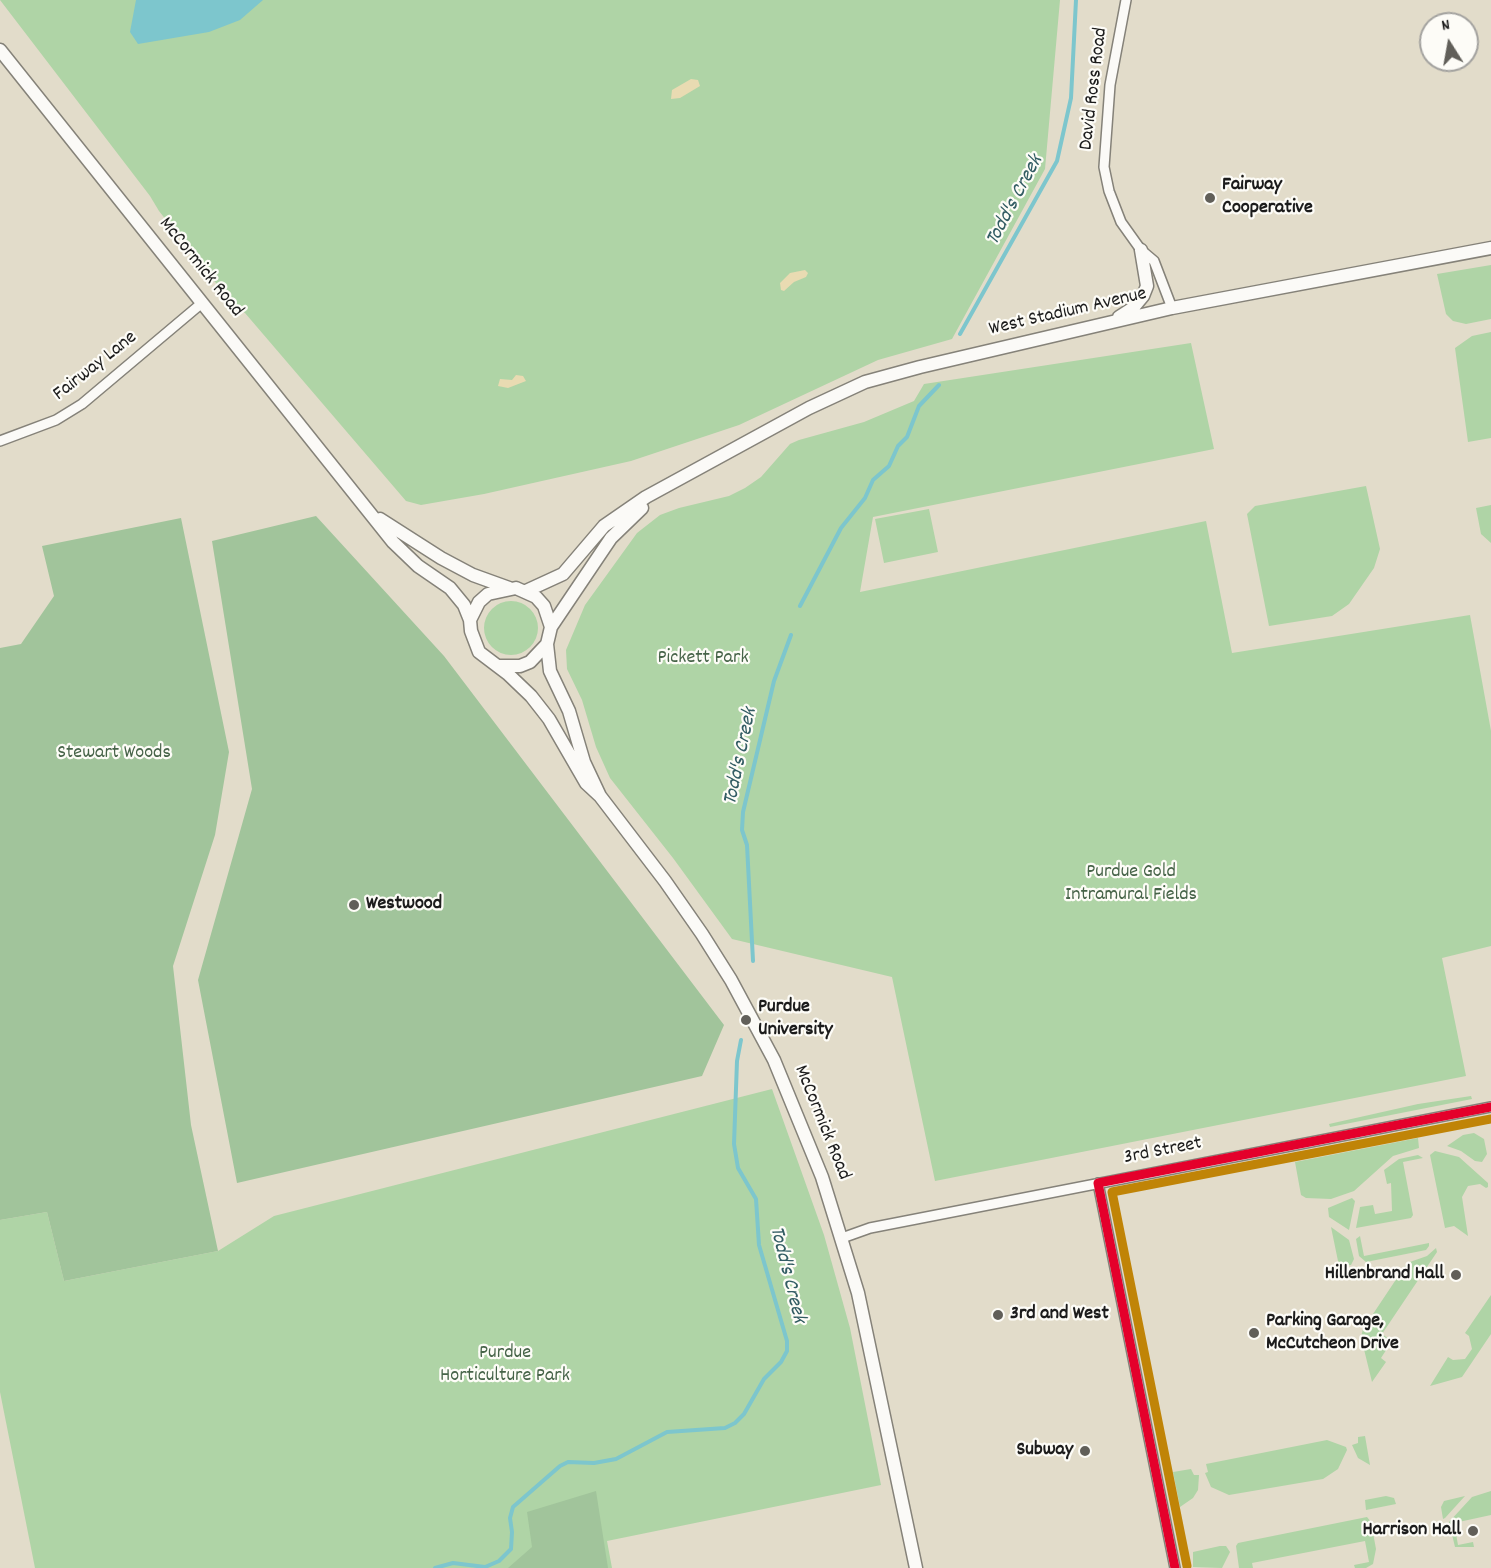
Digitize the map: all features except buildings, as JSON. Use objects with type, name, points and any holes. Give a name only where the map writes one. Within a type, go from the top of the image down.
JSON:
[{"type":"street","name":"David Ross Road","points":[[1125,0],[1110,85],[1104,167],[1108,191],[1121,222],[1141,250],[1154,261],[1172,308]]},
{"type":"street","name":"McCormick Road","points":[[0,50],[393,543],[418,566],[450,588],[464,605],[470,620]]},
{"type":"street","name":"West Stadium Avenue","points":[[526,591],[563,574],[604,526],[646,497],[808,408],[865,382],[920,366],[1172,308],[1491,248]]},
{"type":"street","points":[[1112,321],[1132,308],[1143,296],[1148,275],[1141,250]]},
{"type":"street","name":"Fairway Lane","points":[[0,441],[56,420],[82,404],[202,303]]},
{"type":"street","name":"West Stadium Avenue","points":[[551,627],[611,538],[634,515],[677,482]]},
{"type":"street","name":"McCormick Road","points":[[369,511],[441,558],[509,588]]},
{"type":"street","points":[[547,644],[530,662],[520,666],[497,666],[479,652],[471,631],[470,620],[479,602],[488,594],[509,588],[526,591],[544,606],[551,627],[547,644],[552,678],[569,711],[584,762],[600,796]]},
{"type":"street","name":"McCormick Road","points":[[497,666],[531,696],[549,719],[586,783],[600,796],[696,925],[759,1030],[810,1146],[842,1238],[870,1341],[916,1568]]},
{"type":"street","name":"3rd Street","points":[[842,1238],[870,1228],[1491,1107]]},
{"type":"street","points":[[1098,1183],[1175,1568]]},
{"type":"green space","points":[[0,0],[1060,0],[1045,169],[952,339],[878,360],[739,425],[631,461],[484,494],[421,505],[406,501],[245,313],[235,307],[159,211],[150,196]]},
{"type":"green space","points":[[1491,265],[1491,319],[1466,324],[1453,321],[1446,314],[1437,274]]},
{"type":"green space","points":[[1491,332],[1491,438],[1468,442],[1455,348],[1472,336]]},
{"type":"green space","name":"Purdue Gold Intramural Fields","points":[[1191,343],[1214,449],[873,517],[860,592],[1206,521],[1232,653],[1470,615],[1491,731],[1491,946],[1442,958],[1466,1076],[935,1181],[892,977],[732,939],[673,858],[610,778],[596,747],[582,700],[567,669],[566,650],[585,605],[637,533],[660,515],[729,496],[745,488],[761,477],[790,444],[864,422],[914,401],[924,384]]},
{"type":"green space","points":[[1366,486],[1380,549],[1374,568],[1349,604],[1332,616],[1269,626],[1247,514],[1255,506]]},
{"type":"green space","points":[[1491,505],[1491,543],[1481,534],[1476,508]]},
{"type":"green space","points":[[929,509],[938,552],[884,563],[875,519]]},
{"type":"green space","points":[[316,516],[444,656],[724,1025],[702,1076],[237,1183],[198,980],[252,789],[212,541]]},
{"type":"green space","name":"Stewart Woods","points":[[181,518],[229,752],[215,835],[173,966],[191,1125],[218,1251],[64,1281],[47,1212],[0,1220],[0,648],[21,644],[54,596],[42,546]]},
{"type":"green space","points":[[506,601],[516,601],[526,605],[534,613],[538,628],[534,643],[526,651],[516,655],[506,655],[496,651],[488,643],[484,633],[484,623],[488,613],[496,605]]},
{"type":"green space","name":"Purdue Horticulture Park","points":[[772,1089],[824,1235],[850,1328],[881,1485],[607,1541],[612,1568],[35,1568],[0,1392],[0,1220],[47,1212],[64,1281],[218,1251],[274,1216]]},
{"type":"green space","points":[[1471,1096],[1472,1099],[1330,1127],[1329,1124],[1418,1104]]},
{"type":"green space","points":[[1474,1133],[1484,1139],[1487,1154],[1482,1162],[1475,1161],[1461,1151],[1447,1146],[1463,1135]]},
{"type":"green space","points":[[1418,1138],[1419,1148],[1393,1156],[1354,1191],[1331,1199],[1306,1198],[1301,1195],[1295,1162]]},
{"type":"green space","points":[[1435,1151],[1459,1157],[1488,1183],[1486,1188],[1480,1184],[1468,1186],[1462,1197],[1468,1236],[1454,1226],[1445,1228],[1430,1155]]},
{"type":"green space","points":[[1418,1155],[1423,1158],[1403,1162],[1413,1215],[1411,1218],[1356,1228],[1360,1207],[1373,1205],[1375,1214],[1392,1211],[1391,1183],[1387,1184],[1384,1170],[1399,1159]]},
{"type":"green space","points":[[1352,1198],[1355,1201],[1349,1230],[1329,1217],[1328,1208]]},
{"type":"green space","points":[[1331,1227],[1349,1240],[1354,1259],[1351,1265],[1342,1266],[1338,1261]]},
{"type":"green space","points":[[1360,1236],[1364,1256],[1429,1243],[1429,1246],[1426,1250],[1366,1262],[1359,1256],[1356,1239]]},
{"type":"green space","points":[[1436,1248],[1437,1252],[1382,1334],[1392,1341],[1381,1358],[1386,1362],[1372,1382],[1361,1337],[1363,1329],[1407,1263],[1427,1256]]},
{"type":"green space","points":[[1491,1295],[1491,1334],[1462,1377],[1430,1386],[1448,1357],[1453,1360],[1465,1359],[1472,1349],[1469,1336],[1465,1333]]},
{"type":"green space","points":[[1365,1436],[1370,1465],[1358,1458],[1352,1445],[1358,1443],[1358,1437]]},
{"type":"green space","points":[[1327,1440],[1346,1447],[1347,1450],[1338,1469],[1323,1479],[1229,1495],[1211,1487],[1205,1473],[1208,1472],[1206,1464]]},
{"type":"green space","points":[[1191,1469],[1194,1475],[1199,1475],[1198,1490],[1193,1498],[1180,1507],[1173,1472]]},
{"type":"green space","points":[[596,1491],[608,1568],[508,1568],[532,1547],[527,1512]]},
{"type":"green space","points":[[1491,1491],[1491,1515],[1454,1523],[1458,1545],[1473,1542],[1474,1547],[1455,1547],[1449,1522],[1472,1497]]},
{"type":"green space","points":[[1386,1496],[1394,1498],[1396,1504],[1366,1510],[1365,1500]]},
{"type":"green space","points":[[1465,1496],[1443,1519],[1441,1507],[1444,1501]]},
{"type":"green space","points":[[1367,1517],[1371,1522],[1376,1549],[1373,1564],[1366,1568],[1355,1568],[1354,1565],[1369,1562],[1365,1541],[1252,1563],[1253,1568],[1239,1568],[1236,1546],[1238,1543]]},
{"type":"green space","points":[[1226,1546],[1230,1552],[1222,1568],[1193,1567],[1193,1552]]},
{"type":"sand","points":[[691,79],[698,80],[700,86],[680,98],[671,99],[672,90]]},
{"type":"sand","points":[[805,270],[808,273],[806,277],[794,282],[784,291],[781,290],[780,283],[790,273]]},
{"type":"sand","points":[[516,375],[523,376],[526,381],[508,388],[498,386],[500,379],[512,380]]},
{"type":"water","points":[[136,0],[263,0],[240,20],[209,32],[138,44],[130,32]]},
{"type":"waterway","name":"Todd's Creek","points":[[960,334],[1057,161],[1071,98],[1076,0]]},
{"type":"waterway","name":"Todd's Creek","points":[[800,606],[841,528],[865,498],[873,480],[889,466],[898,446],[907,437],[919,406],[939,385]]},
{"type":"waterway","name":"Todd's Creek","points":[[753,961],[747,845],[742,830],[743,812],[774,681],[791,635]]},
{"type":"waterway","name":"Todd's Creek","points":[[435,1568],[453,1563],[485,1567],[499,1561],[511,1549],[510,1518],[513,1507],[560,1466],[568,1462],[594,1463],[616,1459],[667,1432],[725,1428],[735,1423],[744,1414],[764,1379],[781,1362],[787,1351],[787,1341],[759,1245],[756,1199],[738,1168],[734,1144],[737,1061],[741,1040]]},
{"type":"transit line","points":[[1175,1568],[1098,1183],[1491,1107]]},
{"type":"transit line","points":[[1187,1566],[1112,1192],[1491,1119]]},
{"type":"place","name":"Fairway Cooperative","points":[[1210,198]]},
{"type":"place","name":"Westwood","points":[[354,905]]},
{"type":"place","name":"Purdue University","points":[[746,1020]]},
{"type":"place","name":"Hillenbrand Hall","points":[[1456,1275]]},
{"type":"place","name":"3rd and West","points":[[998,1315]]},
{"type":"place","name":"Parking Garage, McCutcheon Drive","points":[[1254,1333]]},
{"type":"place","name":"Subway","points":[[1085,1451]]},
{"type":"place","name":"Harrison Hall","points":[[1473,1531]]},
{"type":"park label","name":"Pickett Park","points":[[703,659]]}]
